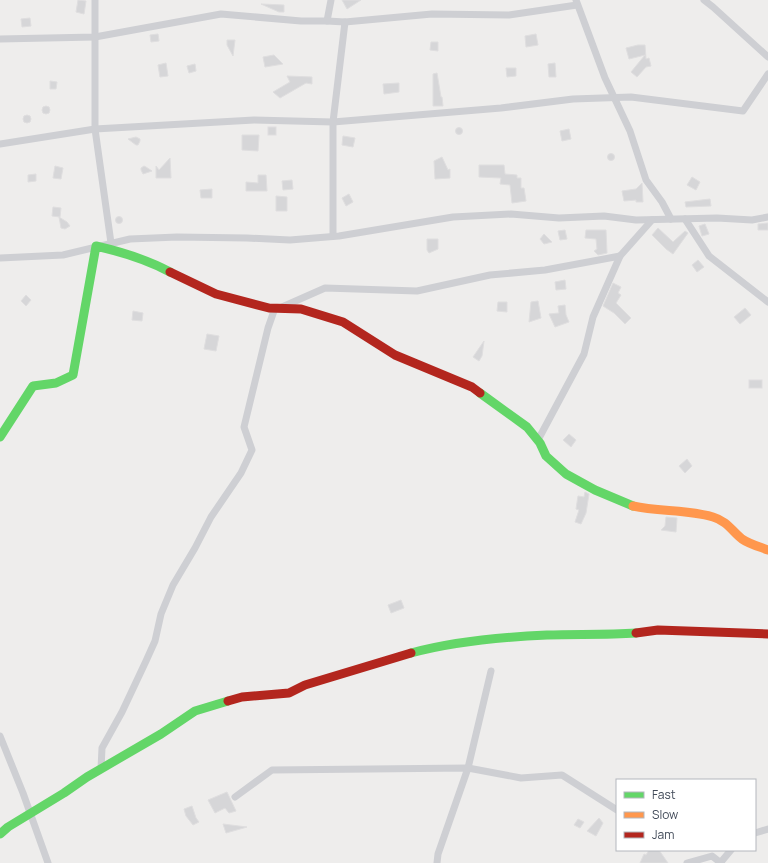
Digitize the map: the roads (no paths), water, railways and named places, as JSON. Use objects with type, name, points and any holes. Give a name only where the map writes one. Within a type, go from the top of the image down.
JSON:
[{"type":"street","points":[[95,0],[95,129],[112,243]]},
{"type":"street","points":[[327,21],[331,0]]},
{"type":"street","points":[[704,0],[768,57]]},
{"type":"street","points":[[0,39],[94,37],[221,14],[301,21],[344,22],[432,14],[509,15],[576,2],[605,78],[630,131],[646,180],[662,202],[671,219]]},
{"type":"street","points":[[333,236],[333,122],[344,22]]},
{"type":"street","points":[[0,144],[95,129],[254,120],[333,122],[501,108],[573,99],[631,97],[743,111],[768,74]]},
{"type":"street","points":[[0,258],[63,255],[130,239],[177,237],[290,240],[333,236],[453,217],[511,214],[559,218],[604,216],[636,220],[717,218],[752,220],[768,217]]},
{"type":"street","points":[[685,219],[709,256],[768,302]]},
{"type":"street","points":[[538,440],[584,354],[593,317],[620,256],[652,220]]},
{"type":"street","points":[[96,246],[118,251],[151,262],[216,294],[268,308],[301,309],[343,322],[394,355],[472,387],[527,428],[538,440],[546,456],[566,474],[595,490],[631,505],[648,509],[683,512],[714,517],[729,525],[743,540],[768,550]]},
{"type":"street","points":[[0,437],[33,386],[56,383],[73,376],[76,348],[96,246]]},
{"type":"street","points":[[101,769],[102,748],[122,712],[146,662],[155,641],[160,614],[173,585],[211,517],[241,473],[252,450],[244,427],[268,328],[277,308],[325,288],[417,291],[490,275],[545,270],[620,256]]},
{"type":"street","points":[[0,834],[8,827],[101,769],[161,734],[195,711],[242,697],[289,693],[305,685],[409,652],[456,642],[523,636],[642,633],[658,630],[768,634]]},
{"type":"street","points":[[437,863],[438,854],[468,768],[492,671]]},
{"type":"street","points":[[0,736],[48,863]]},
{"type":"street","points":[[235,797],[272,770],[468,768],[521,778],[562,775],[616,809]]},
{"type":"street","points":[[756,833],[768,829]]},
{"type":"street","points":[[687,863],[712,856],[721,863],[730,851]]}]
